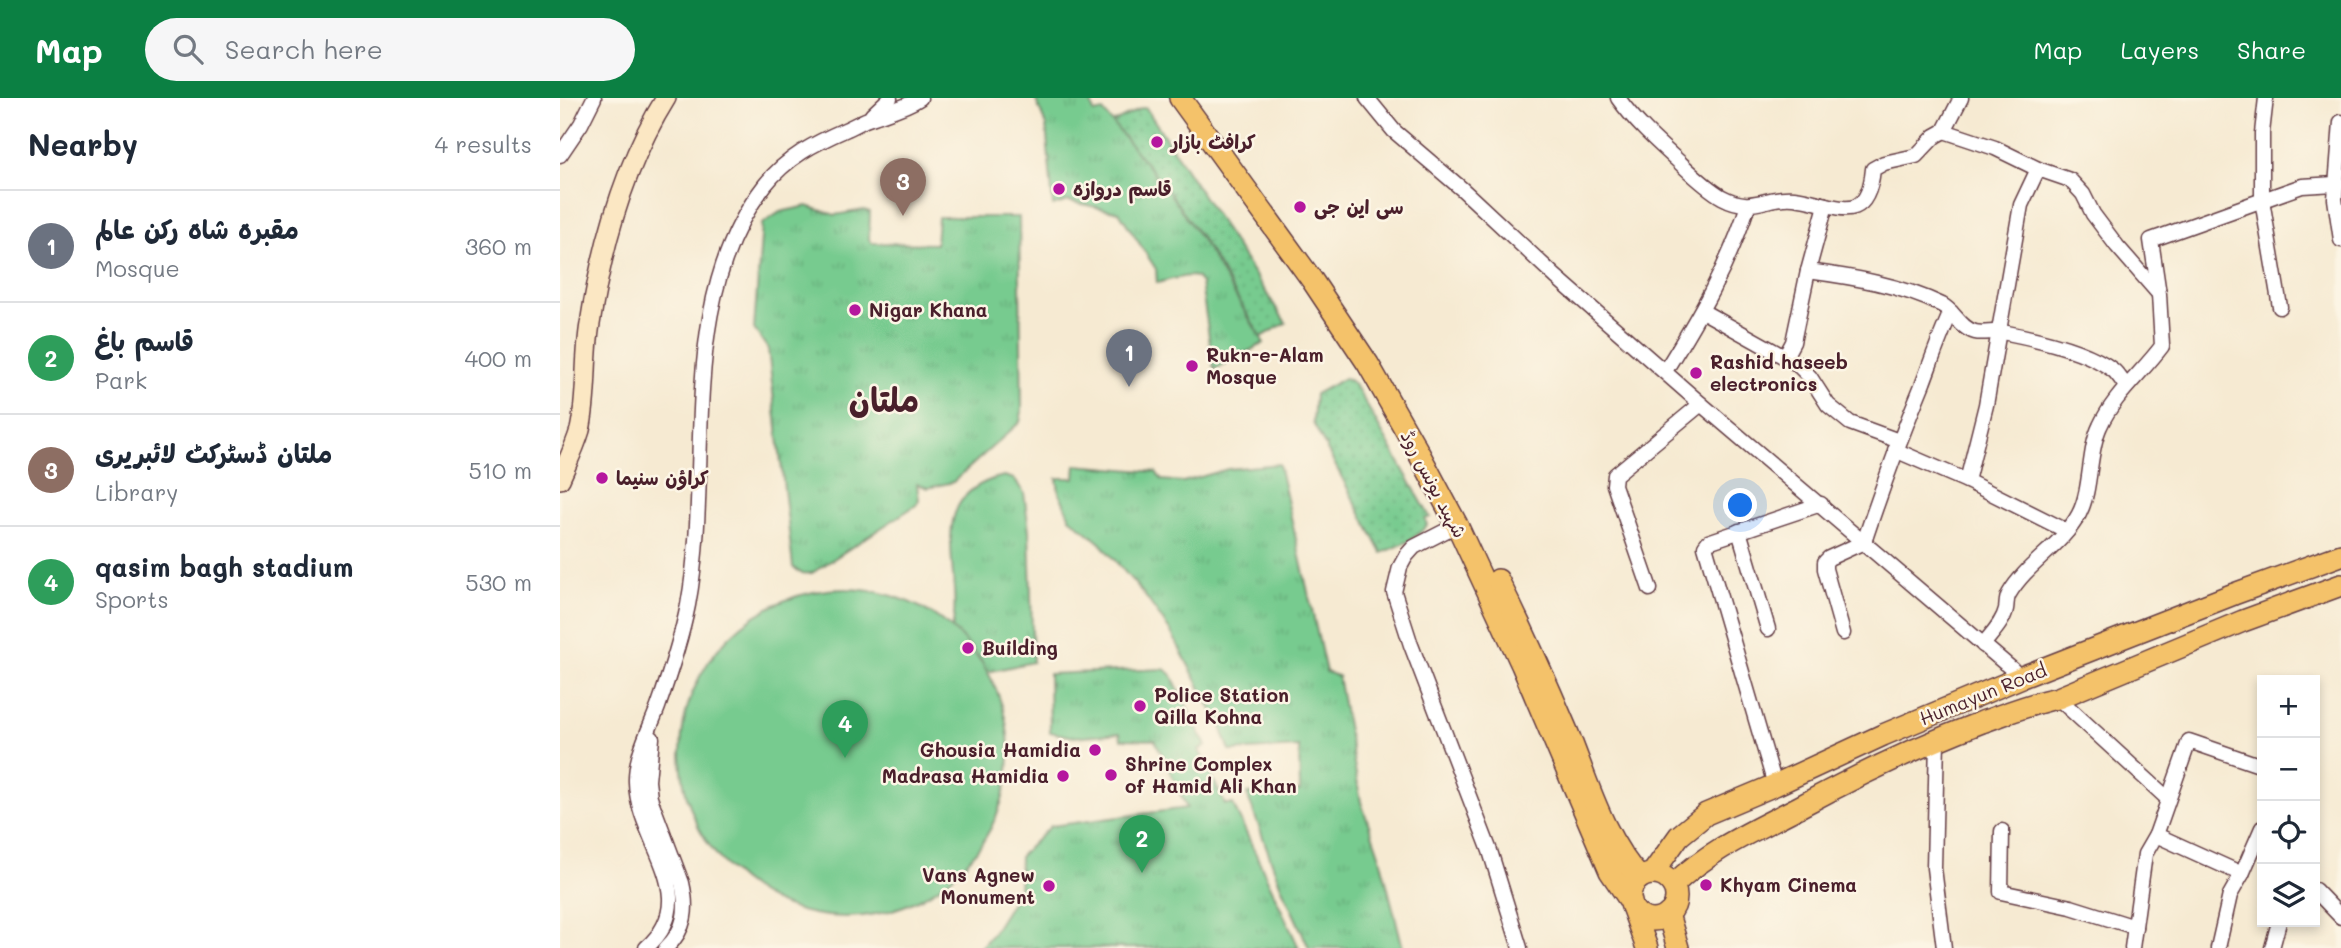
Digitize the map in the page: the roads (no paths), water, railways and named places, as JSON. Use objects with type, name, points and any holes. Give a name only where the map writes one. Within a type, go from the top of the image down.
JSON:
[{"type":"main road","points":[[560,479],[579,430],[590,325],[604,253],[631,164],[666,98]]},
{"type":"main road","name":"شہید یونس روڈ","points":[[1180,98],[1312,280],[1368,364],[1416,448],[1457,525],[1522,665],[1610,871],[1632,905],[1647,948]]},
{"type":"main road","name":"شہید یونس روڈ","points":[[1197,98],[1323,273],[1387,370],[1468,519],[1536,658],[1623,860],[1646,876]]},
{"type":"main road","name":"Humayun Road","points":[[1646,876],[1679,836],[1706,814],[2022,677],[2341,555]]},
{"type":"main road","name":"Humayun Road","points":[[1672,885],[1696,863],[1730,842],[1848,781],[1937,740],[2036,702],[2058,698],[2243,621],[2341,585]]},
{"type":"main road","points":[[1646,876],[1664,877],[1672,885],[1676,896],[1673,909],[1663,918],[1643,918],[1632,905],[1632,888],[1646,876]]},
{"type":"main road","points":[[1668,914],[1678,948]]},
{"type":"street","points":[[560,155],[581,124],[594,98]]},
{"type":"street","points":[[869,118],[890,98]]},
{"type":"street","points":[[646,948],[664,926],[671,904],[668,881],[641,814],[635,779],[638,759],[676,655],[692,582],[698,521],[707,335],[713,294],[721,266],[752,203],[782,167],[816,142],[920,98]]},
{"type":"street","points":[[1367,98],[1394,131],[1462,189],[1556,277],[2014,670]]},
{"type":"street","points":[[1618,98],[1636,122],[1700,181],[1724,198],[1748,205],[1793,198],[1837,209],[1854,207],[1869,192],[1873,169],[1884,163],[1916,156],[1935,136],[1944,131],[1961,98]]},
{"type":"street","points":[[2266,98],[2262,133],[2262,200],[2280,307]]},
{"type":"street","points":[[2341,122],[2335,184],[2341,240]]},
{"type":"street","points":[[1944,131],[1995,148],[2038,169],[2070,180],[2083,194],[2093,214],[2117,246],[2159,294]]},
{"type":"street","points":[[1967,481],[1986,405],[2021,205],[2038,169]]},
{"type":"street","points":[[1983,645],[2006,610],[2007,596],[2027,570],[2067,531],[2080,513],[2099,427],[2126,386],[2144,370],[2162,346],[2159,294],[2151,240],[2302,186],[2335,184]]},
{"type":"street","points":[[1665,371],[1702,310],[1740,232],[1748,205]]},
{"type":"street","points":[[1786,355],[1793,342],[1826,205]]},
{"type":"street","points":[[1808,271],[1855,277],[1927,298],[1946,307],[1961,324],[1974,332],[2000,332],[2097,359],[2115,372],[2126,386]]},
{"type":"street","points":[[1702,310],[1786,355],[1810,377],[1833,411],[1850,423],[2067,531]]},
{"type":"street","points":[[1843,633],[1825,562],[1864,542],[1897,445],[1951,312]]},
{"type":"street","points":[[1650,589],[1614,485],[1615,475],[1701,404]]},
{"type":"street","points":[[1775,785],[1704,546],[1708,542],[1821,504]]},
{"type":"street","points":[[1457,525],[1415,547],[1406,556],[1400,567],[1394,592],[1451,754],[1490,851],[1520,948]]},
{"type":"street","points":[[1740,531],[1768,629]]},
{"type":"street","points":[[2058,698],[2168,799]]},
{"type":"street","points":[[655,716],[649,765],[650,798],[682,883],[685,898],[685,920],[673,942],[666,948]]},
{"type":"street","points":[[1937,740],[1934,867],[1944,948]]},
{"type":"street","points":[[2132,948],[2145,855],[2156,835],[2189,741],[2257,764]]},
{"type":"street","points":[[2002,831],[2001,892],[2071,907],[2135,927]]},
{"type":"street","points":[[2156,835],[2242,874]]},
{"type":"street","points":[[2218,948],[2230,895],[2257,841]]},
{"type":"street","points":[[2320,895],[2340,913]]},
{"type":"street","points":[[2272,948],[2278,927]]},
{"type":"place","name":"کرافٹ بازار","points":[[1157,142]]},
{"type":"place","name":"قاسم دروازہ","points":[[1059,189]]},
{"type":"place","name":"سی این جی","points":[[1300,207]]},
{"type":"place","name":"ملتان ڈسٹرکٹ لائبریری","points":[[903,216]]},
{"type":"place","name":"Nigar Khana","points":[[855,310]]},
{"type":"place","name":"Rukn-e-Alam Mosque","points":[[1192,366]]},
{"type":"place","name":"Rashid haseeb electronics","points":[[1696,373]]},
{"type":"place","name":"مقبرہ شاہ رکن عالم","points":[[1129,387]]},
{"type":"place","name":"کراؤن سنیما","points":[[602,478]]},
{"type":"place","name":"Building","points":[[968,648]]},
{"type":"place","name":"Police Station Qilla Kohna","points":[[1140,706]]},
{"type":"place","name":"Ghousia Hamidia","points":[[1095,750]]},
{"type":"place","name":"qasim bagh stadium","points":[[845,758]]},
{"type":"place","name":"Shrine Complex of Hamid Ali Khan","points":[[1111,775]]},
{"type":"place","name":"Madrasa Hamidia","points":[[1063,776]]},
{"type":"place","name":"قاسم باغ","points":[[1142,873]]},
{"type":"place","name":"Khyam Cinema","points":[[1706,885]]},
{"type":"place","name":"Vans Agnew Monument","points":[[1049,886]]},
{"type":"district","name":"ملتان","points":[[884,400]]}]
